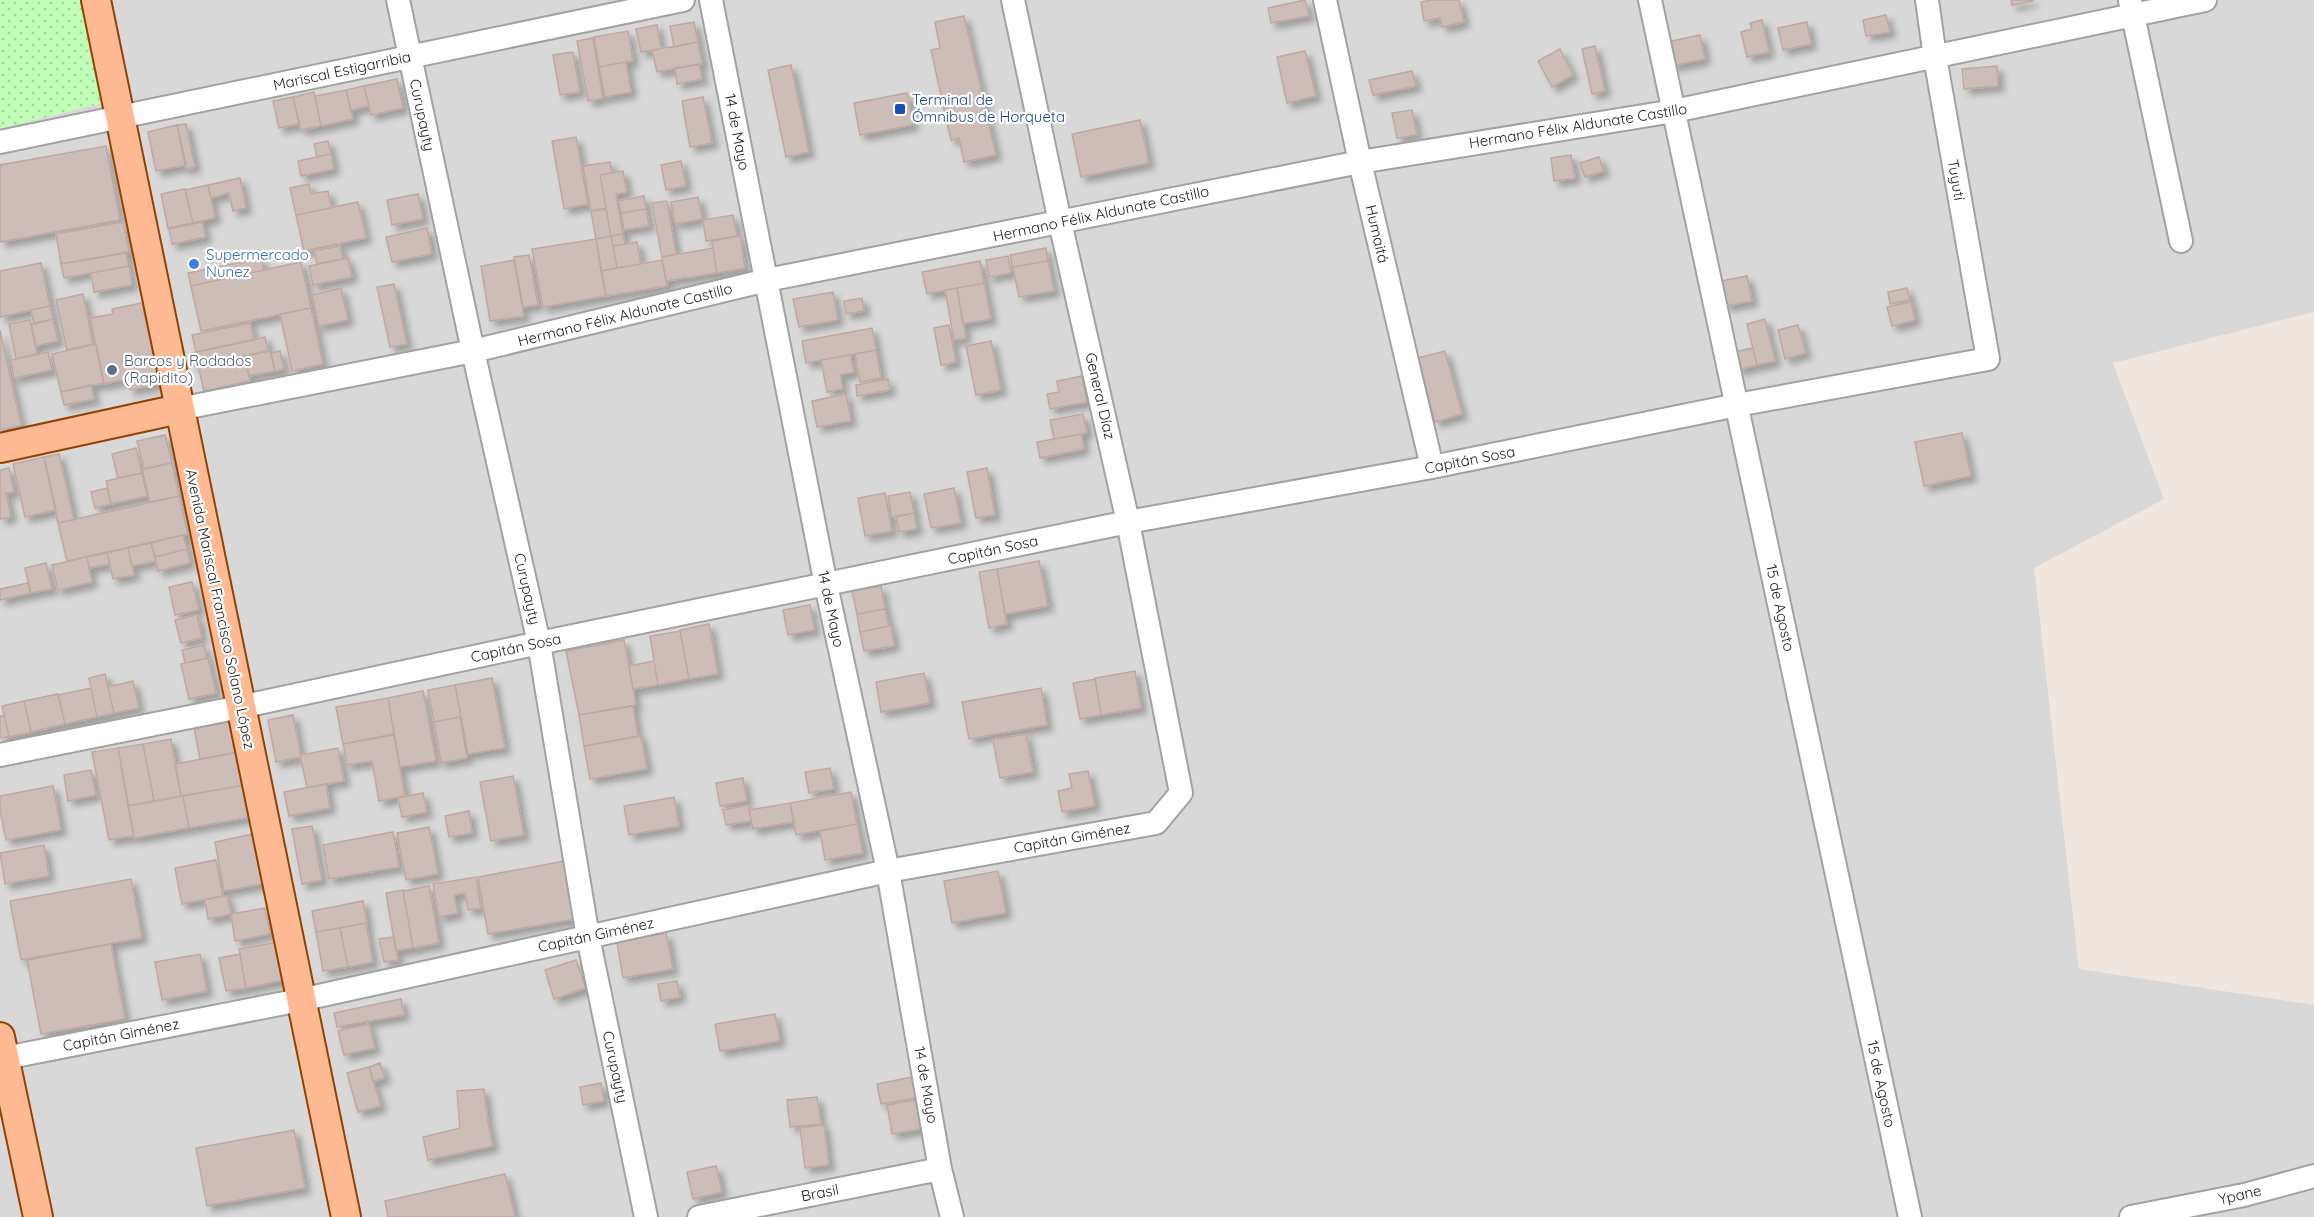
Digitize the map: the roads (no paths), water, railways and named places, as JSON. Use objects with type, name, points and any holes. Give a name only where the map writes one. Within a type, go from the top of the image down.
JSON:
[{"type":"main road","name":"Avenida Mariscal Francisco Solano López","points":[[96,0],[346,1217]]},
{"type":"main road","name":"Hermano Félix Aldunate Castillo","points":[[0,448],[179,409]]},
{"type":"main road","points":[[1,1051],[38,1217]]},
{"type":"street","name":"Curupayty","points":[[398,0],[473,351],[539,643],[588,937],[646,1217]]},
{"type":"street","name":"Mariscal Estigarribia","points":[[0,142],[683,0]]},
{"type":"street","name":"14 de Mayo","points":[[711,0],[826,585],[888,871],[940,1169],[952,1217]]},
{"type":"street","name":"General Díaz","points":[[1013,0],[1060,222],[1128,522],[1180,793]]},
{"type":"street","name":"Humaitá","points":[[1325,0],[1360,162],[1432,468]]},
{"type":"street","name":"15 de Agosto","points":[[1650,0],[1910,1217]]},
{"type":"street","name":"Tuyutí","points":[[1928,0],[1935,57],[1988,359]]},
{"type":"street","name":"Hermano Félix Aldunate Castillo","points":[[179,409],[473,351],[767,280],[1360,162],[1674,111],[1935,57],[2131,8],[2205,0]]},
{"type":"street","points":[[2131,8],[2181,242]]},
{"type":"street","name":"Capitán Sosa","points":[[0,755],[1128,522],[1432,468],[1737,405],[1988,359]]},
{"type":"street","name":"Capitán Giménez","points":[[1,1051],[300,1000],[888,871],[1156,823],[1180,793]]},
{"type":"street","name":"Brasil","points":[[699,1217],[940,1169]]},
{"type":"street","name":"Ypane","points":[[2131,1217],[2244,1195],[2314,1176]]},
{"type":"place","name":"Terminal de Ómnibus de Horqueta","points":[[900,109]]},
{"type":"place","name":"Supermercado Nunez","points":[[194,264]]},
{"type":"place","name":"Barcos y Rodados (Rapidito)","points":[[112,370]]}]
